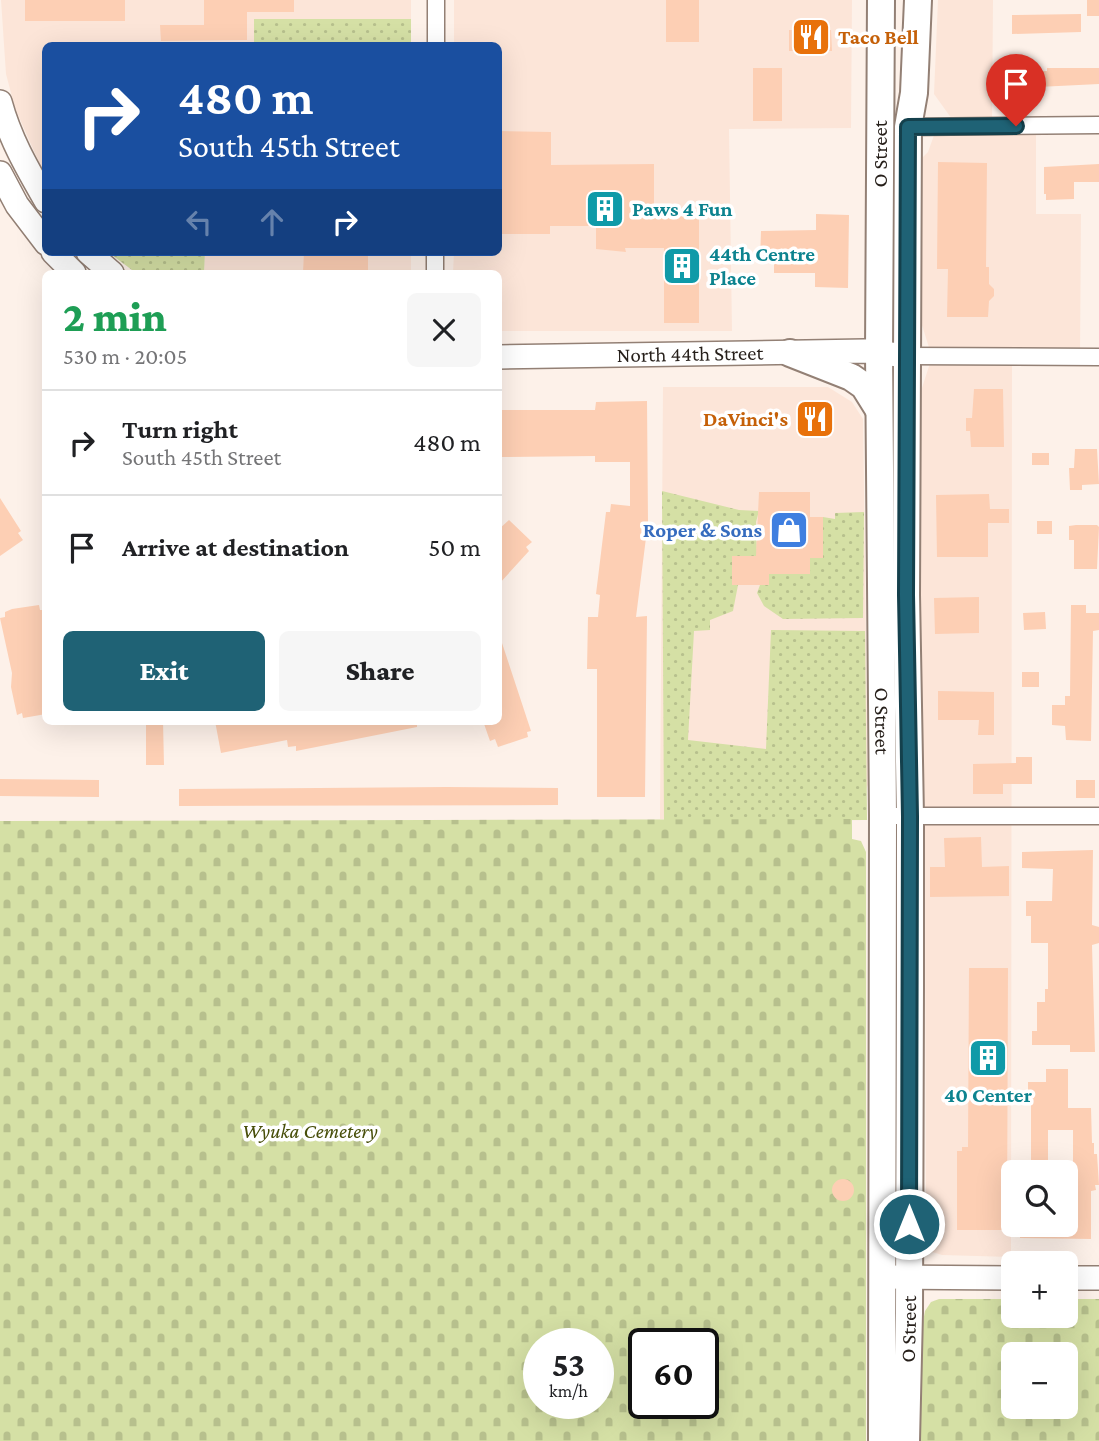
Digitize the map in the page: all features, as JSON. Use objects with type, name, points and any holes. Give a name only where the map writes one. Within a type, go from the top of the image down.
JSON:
[{"type":"main road","name":"O Street","points":[[881,0],[879,353],[883,816],[882,1441]]},
{"type":"main road","points":[[897,0],[896,94],[908,127]]},
{"type":"main road","name":"O Street","points":[[906,1441],[910,816],[906,595],[908,127],[914,93],[918,0]]},
{"type":"main road","points":[[0,102],[20,159],[42,195]]},
{"type":"main road","points":[[0,173],[18,205],[42,238]]},
{"type":"main road","points":[[57,256],[71,270]]},
{"type":"main road","points":[[92,256],[108,270]]},
{"type":"main road","name":"North 44th Street","points":[[502,357],[790,353],[879,353],[907,356]]},
{"type":"main road","points":[[790,353],[851,377],[864,386],[880,410]]},
{"type":"main road","points":[[881,1277],[1001,1278]]},
{"type":"main road","points":[[1078,1278],[1099,1278]]},
{"type":"street","points":[[436,0],[436,42]]},
{"type":"street","points":[[908,127],[1099,125]]},
{"type":"street","points":[[907,356],[1099,357]]},
{"type":"street","points":[[883,816],[1099,816]]},
{"type":"shaded area","points":[[1,0],[411,0],[411,19],[254,19],[254,42],[42,42],[42,169],[15,108],[6,74]]},
{"type":"shaded area","points":[[454,0],[852,0],[851,128],[729,129],[732,331],[502,331],[502,270],[453,270],[454,256],[502,256],[502,42],[454,42]]},
{"type":"shaded area","points":[[938,0],[993,0],[992,127],[1036,126],[1036,214],[1081,214],[1080,357],[1012,358],[1011,1160],[1001,1160],[1001,1237],[1011,1237],[1011,1251],[1001,1251],[1001,1257],[942,1255],[929,1251],[926,1246],[925,816],[919,592],[921,391],[932,357],[921,322],[921,159],[928,152],[937,127],[957,126],[934,94]]},
{"type":"shaded area","points":[[205,256],[411,256],[411,270],[204,270]]},
{"type":"shaded area","points":[[663,387],[828,387],[852,402],[863,419],[868,785],[852,819],[660,819]]},
{"type":"green space","points":[[254,19],[411,19],[411,42],[254,42]]},
{"type":"green space","points":[[113,256],[205,256],[204,270],[132,270]]},
{"type":"green space","points":[[662,491],[739,510],[759,511],[756,522],[757,556],[738,585],[733,611],[710,620],[710,630],[694,631],[688,740],[766,749],[771,630],[865,631],[867,820],[664,821]]},
{"type":"green space","points":[[864,512],[863,618],[783,619],[764,606],[757,593],[769,574],[810,574],[810,558],[823,557],[823,517],[835,519],[835,513]]},
{"type":"green space","name":"Wyuka Cemetery","points":[[852,819],[852,839],[861,841],[866,852],[866,1441],[0,1441],[0,821]]},
{"type":"green space","points":[[939,1299],[1001,1299],[1001,1328],[1078,1328],[1078,1299],[1099,1299],[1099,1441],[918,1441],[925,1311],[931,1302]]},
{"type":"building","points":[[25,0],[125,0],[125,21],[25,21]]},
{"type":"building","points":[[204,0],[294,0],[294,12],[247,12],[247,40],[161,41],[160,25],[204,25]]},
{"type":"building","points":[[666,0],[699,0],[699,42],[666,42]]},
{"type":"building","points":[[1087,0],[1099,0],[1099,16],[1087,16]]},
{"type":"building","points":[[1081,14],[1081,32],[1012,34],[1012,15]]},
{"type":"building","name":"Taco Bell","points":[[789,30],[831,30],[832,51],[789,51]]},
{"type":"building","points":[[753,68],[782,68],[782,121],[753,121]]},
{"type":"building","points":[[1047,68],[1099,68],[1099,84],[1038,87],[1028,91],[1013,89],[1013,83],[1004,83],[1004,71],[1047,71]]},
{"type":"building","points":[[502,131],[551,132],[551,165],[654,164],[654,210],[699,210],[699,323],[664,323],[664,248],[625,248],[626,252],[596,249],[596,226],[550,226],[550,234],[502,234]]},
{"type":"building","points":[[938,162],[987,163],[986,267],[989,267],[989,284],[994,289],[994,296],[989,301],[988,317],[947,317],[948,269],[937,269]]},
{"type":"building","points":[[1099,164],[1099,182],[1074,182],[1074,199],[1046,200],[1044,167]]},
{"type":"building","points":[[816,214],[849,215],[848,288],[815,287],[815,273],[774,273],[774,260],[760,260],[761,231],[816,230]]},
{"type":"building","points":[[304,256],[368,256],[368,270],[303,270]]},
{"type":"building","points":[[974,389],[1003,389],[1004,447],[971,447],[970,431],[966,431],[966,418],[972,418]]},
{"type":"building","points":[[647,401],[648,522],[636,617],[647,616],[645,797],[597,797],[597,669],[587,669],[588,617],[598,617],[600,595],[596,594],[606,512],[610,512],[611,504],[630,506],[630,462],[595,462],[595,456],[502,457],[502,410],[595,410],[596,402]]},
{"type":"building","name":"DaVinci's","points":[[802,402],[829,402],[829,437],[802,437]]},
{"type":"building","points":[[1075,449],[1097,449],[1099,484],[1082,485],[1082,490],[1070,490],[1069,468],[1074,468]]},
{"type":"building","points":[[1032,453],[1049,453],[1049,465],[1032,465]]},
{"type":"building","name":"Roper & Sons","points":[[759,492],[810,492],[810,517],[823,517],[823,558],[810,558],[810,574],[769,574],[769,585],[732,585],[732,556],[756,556]]},
{"type":"building","points":[[989,494],[990,509],[1009,509],[1009,523],[988,523],[988,557],[937,557],[936,495]]},
{"type":"building","points":[[0,498],[21,531],[18,533],[23,540],[0,556]]},
{"type":"building","points":[[509,520],[532,542],[526,547],[529,551],[502,581],[502,526]]},
{"type":"building","points":[[1037,521],[1052,521],[1052,534],[1037,534]]},
{"type":"building","points":[[1069,526],[1099,527],[1097,569],[1074,569],[1074,540],[1069,540]]},
{"type":"building","points":[[979,597],[979,633],[935,634],[934,598]]},
{"type":"building","points":[[39,605],[42,610],[42,715],[23,718],[22,713],[17,715],[11,687],[12,673],[0,618],[5,617],[5,612]]},
{"type":"building","points":[[1071,605],[1086,605],[1086,613],[1099,613],[1099,630],[1093,631],[1091,741],[1066,740],[1065,726],[1052,725],[1052,705],[1065,705],[1065,696],[1070,696]]},
{"type":"building","points":[[1045,612],[1046,629],[1024,630],[1023,613]]},
{"type":"building","points":[[502,643],[531,731],[527,732],[528,737],[498,747],[495,739],[490,741],[484,725],[502,725]]},
{"type":"building","points":[[1022,672],[1039,672],[1039,687],[1022,687]]},
{"type":"building","points":[[938,691],[994,692],[994,735],[978,735],[979,720],[938,720]]},
{"type":"building","points":[[146,725],[163,725],[164,765],[146,765]]},
{"type":"building","points":[[216,725],[417,725],[296,751],[296,746],[288,747],[287,740],[221,753]]},
{"type":"building","points":[[1016,757],[1032,757],[1032,784],[1003,784],[1003,794],[973,794],[973,764],[1016,763]]},
{"type":"building","points":[[0,779],[99,780],[99,797],[0,796]]},
{"type":"building","points":[[1076,780],[1095,780],[1095,798],[1076,798]]},
{"type":"building","points":[[558,788],[558,805],[179,806],[179,789]]},
{"type":"building","points":[[981,837],[982,867],[1009,866],[1009,896],[930,897],[930,867],[945,867],[944,838]]},
{"type":"building","points":[[1093,850],[1092,925],[1099,927],[1099,943],[1092,945],[1095,1052],[1070,1052],[1070,1045],[1032,1045],[1032,1031],[1037,1031],[1037,1002],[1045,1002],[1045,989],[1048,989],[1048,943],[1031,943],[1031,916],[1026,916],[1026,901],[1052,901],[1053,869],[1022,868],[1022,852]]},
{"type":"building","name":"40 Center","points":[[969,968],[1008,968],[1007,1160],[1001,1160],[1001,1230],[957,1230],[957,1151],[968,1147]]},
{"type":"building","points":[[1046,1069],[1068,1069],[1068,1108],[1091,1108],[1092,1143],[1094,1154],[1097,1154],[1099,1185],[1095,1185],[1096,1190],[1091,1191],[1091,1239],[1020,1238],[1078,1237],[1078,1160],[1073,1160],[1073,1130],[1048,1130],[1048,1160],[1031,1160],[1031,1097],[1028,1097],[1028,1082],[1046,1082]]},
{"type":"building","points":[[843,1179],[851,1182],[854,1190],[851,1198],[843,1201],[835,1198],[832,1190],[835,1182]]},
{"type":"place","name":"Taco Bell","points":[[811,37]]},
{"type":"place","name":"Paws 4 Fun","points":[[605,209]]},
{"type":"place","name":"44th Centre Place","points":[[682,266]]},
{"type":"place","name":"DaVinci's","points":[[815,419]]},
{"type":"place","name":"Roper & Sons","points":[[789,530]]},
{"type":"place","name":"40 Center","points":[[988,1058]]},
{"type":"route","points":[[909,1224],[910,816],[906,595],[908,127],[1016,126]]}]
